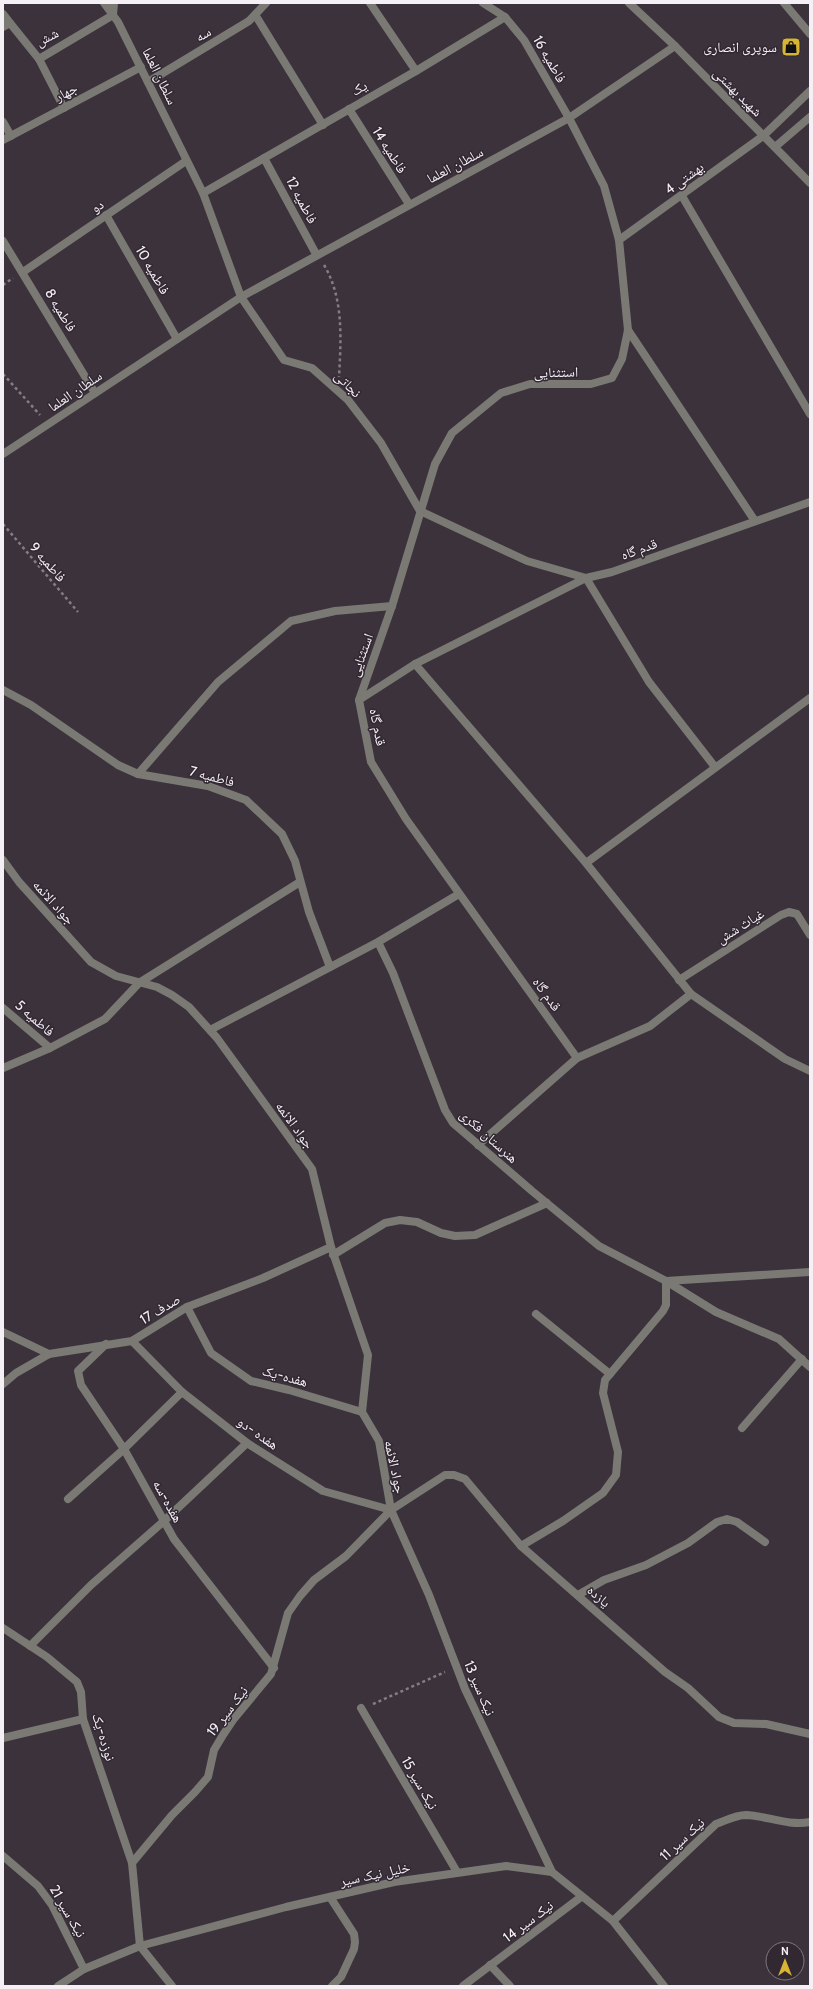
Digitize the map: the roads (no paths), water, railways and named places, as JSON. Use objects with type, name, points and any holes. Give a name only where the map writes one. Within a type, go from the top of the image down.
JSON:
[{"type":"street","name":"سلطان العلما","points":[[104,3],[141,67],[186,161],[203,192],[241,297]]},
{"type":"street","points":[[112,15],[114,3]]},
{"type":"street","name":"سه","points":[[148,82],[256,16],[266,3]]},
{"type":"street","points":[[370,3],[416,71]]},
{"type":"street","points":[[483,3],[505,17]]},
{"type":"street","name":"شهید بهشتی","points":[[629,3],[675,46],[810,183]]},
{"type":"street","points":[[784,3],[810,34]]},
{"type":"street","name":"شش","points":[[3,14],[6,25],[39,59],[112,15]]},
{"type":"street","points":[[256,16],[323,125]]},
{"type":"street","name":"یک","points":[[203,192],[323,125],[505,17]]},
{"type":"street","name":"فاطمیه 16","points":[[505,17],[524,40],[569,118]]},
{"type":"street","name":"سلطان العلما","points":[[3,454],[241,297],[316,254],[569,118],[675,46]]},
{"type":"street","points":[[39,59],[64,108]]},
{"type":"street","name":"جهار","points":[[3,140],[141,67]]},
{"type":"street","name":"بهشتی 4","points":[[619,240],[764,136],[810,91]]},
{"type":"street","name":"فاطمیه 14","points":[[349,109],[409,204]]},
{"type":"street","points":[[775,147],[810,117]]},
{"type":"street","name":"استثنایی","points":[[359,700],[392,606],[420,511],[436,464],[452,434],[501,393],[530,384],[591,384],[612,378],[622,359],[628,330],[619,240],[604,186],[569,118]]},
{"type":"street","points":[[3,122],[11,136]]},
{"type":"street","name":"فاطمیه 12","points":[[264,158],[316,254]]},
{"type":"street","name":"دو","points":[[23,272],[186,161]]},
{"type":"street","points":[[682,196],[810,414]]},
{"type":"street","name":"فاطمیه 10","points":[[106,215],[177,339]]},
{"type":"street","name":"فاطمیه 8","points":[[3,241],[95,393]]},
{"type":"street","name":"نجاتی","points":[[241,297],[284,360],[312,368],[348,400],[381,443],[420,511]]},
{"type":"street","points":[[628,330],[755,521]]},
{"type":"street","name":"قدم گاه","points":[[577,1058],[406,819],[371,762],[359,700],[415,664],[586,578],[612,572],[810,502]]},
{"type":"street","points":[[420,511],[527,561],[586,578],[649,682],[714,767]]},
{"type":"street","points":[[138,774],[218,682],[291,621],[335,611],[392,606]]},
{"type":"street","points":[[415,664],[586,862],[691,994],[785,1059],[810,1071]]},
{"type":"street","name":"فاطمیه 7","points":[[3,690],[31,705],[118,765],[138,774],[208,786],[246,800],[282,834],[295,860],[300,882],[330,967]]},
{"type":"street","points":[[586,862],[810,698]]},
{"type":"street","name":"جواد الائمه","points":[[3,860],[19,882],[91,962],[116,976],[157,988],[172,995],[189,1007],[210,1030],[312,1169],[332,1251],[368,1355],[362,1412],[379,1441],[391,1510]]},
{"type":"street","points":[[3,1068],[50,1048],[105,1019],[139,983],[300,882]]},
{"type":"street","points":[[210,1030],[378,942],[459,894]]},
{"type":"street","name":"غیاث شش","points":[[679,980],[789,912],[797,914],[810,935]]},
{"type":"street","name":"هنرستان فکری","points":[[378,942],[393,973],[445,1110],[453,1123],[599,1246],[666,1281],[716,1312],[779,1339],[810,1367]]},
{"type":"street","points":[[478,1145],[577,1058],[650,1026],[691,994]]},
{"type":"street","name":"فاطمیه 5","points":[[3,1008],[50,1048]]},
{"type":"street","name":"صدف 17","points":[[3,1384],[16,1373],[49,1354],[132,1341],[187,1307],[332,1251],[385,1223],[400,1220],[417,1222],[441,1233],[455,1236],[475,1235],[547,1203]]},
{"type":"street","points":[[521,1546],[563,1521],[603,1493],[616,1475],[618,1452],[603,1392],[605,1380],[663,1311],[666,1305],[666,1281],[810,1272]]},
{"type":"street","name":"هفده-یک","points":[[187,1307],[212,1353],[251,1381],[289,1390],[362,1412]]},
{"type":"street","points":[[536,1314],[610,1374]]},
{"type":"street","points":[[3,1332],[49,1354]]},
{"type":"street","name":"هفده -دو","points":[[132,1341],[182,1392],[247,1443],[323,1491],[391,1510]]},
{"type":"street","name":"هفده-سه","points":[[106,1344],[78,1371],[78,1378],[124,1449],[174,1539],[274,1668]]},
{"type":"street","points":[[742,1428],[802,1359]]},
{"type":"street","points":[[68,1499],[124,1449],[182,1392]]},
{"type":"street","points":[[30,1646],[92,1585],[164,1521],[247,1443]]},
{"type":"street","name":"یازده","points":[[391,1510],[445,1476],[454,1475],[465,1479],[521,1546],[665,1672],[688,1688],[719,1717],[734,1723],[766,1724],[810,1734]]},
{"type":"street","name":"نیک سیر 13","points":[[391,1510],[429,1595],[465,1689],[552,1872]]},
{"type":"street","name":"نیک سیر 19","points":[[132,1863],[172,1814],[196,1792],[208,1777],[214,1750],[223,1735],[271,1674],[274,1668],[288,1613],[300,1596],[314,1580],[346,1556],[391,1510]]},
{"type":"street","points":[[578,1595],[604,1580],[646,1565],[688,1543],[717,1522],[727,1519],[737,1522],[765,1542]]},
{"type":"street","name":"نوزده-یک","points":[[3,1628],[47,1657],[77,1682],[81,1692],[83,1719],[132,1863]]},
{"type":"street","name":"نیک سیر 15","points":[[361,1708],[457,1872]]},
{"type":"street","points":[[3,1738],[83,1719]]},
{"type":"street","name":"نیک سیر 11","points":[[613,1922],[716,1824],[730,1818],[745,1815],[796,1824],[810,1822]]},
{"type":"street","name":"نیک سیر 21","points":[[3,1856],[38,1886],[52,1905],[84,1969]]},
{"type":"street","points":[[132,1863],[140,1946],[172,1986]]},
{"type":"street","name":"خلیل نیک سیر","points":[[59,1986],[84,1969],[140,1946],[394,1882],[506,1866],[552,1872]]},
{"type":"street","points":[[552,1872],[613,1922],[664,1986]]},
{"type":"street","points":[[330,1897],[354,1934],[355,1942],[354,1949],[341,1977],[332,1986]]},
{"type":"street","name":"نیک سیر 14","points":[[463,1986],[581,1897]]},
{"type":"street","points":[[490,1965],[510,1986]]},
{"type":"place","name":"سوپری انصاری","points":[[791,47]]}]
